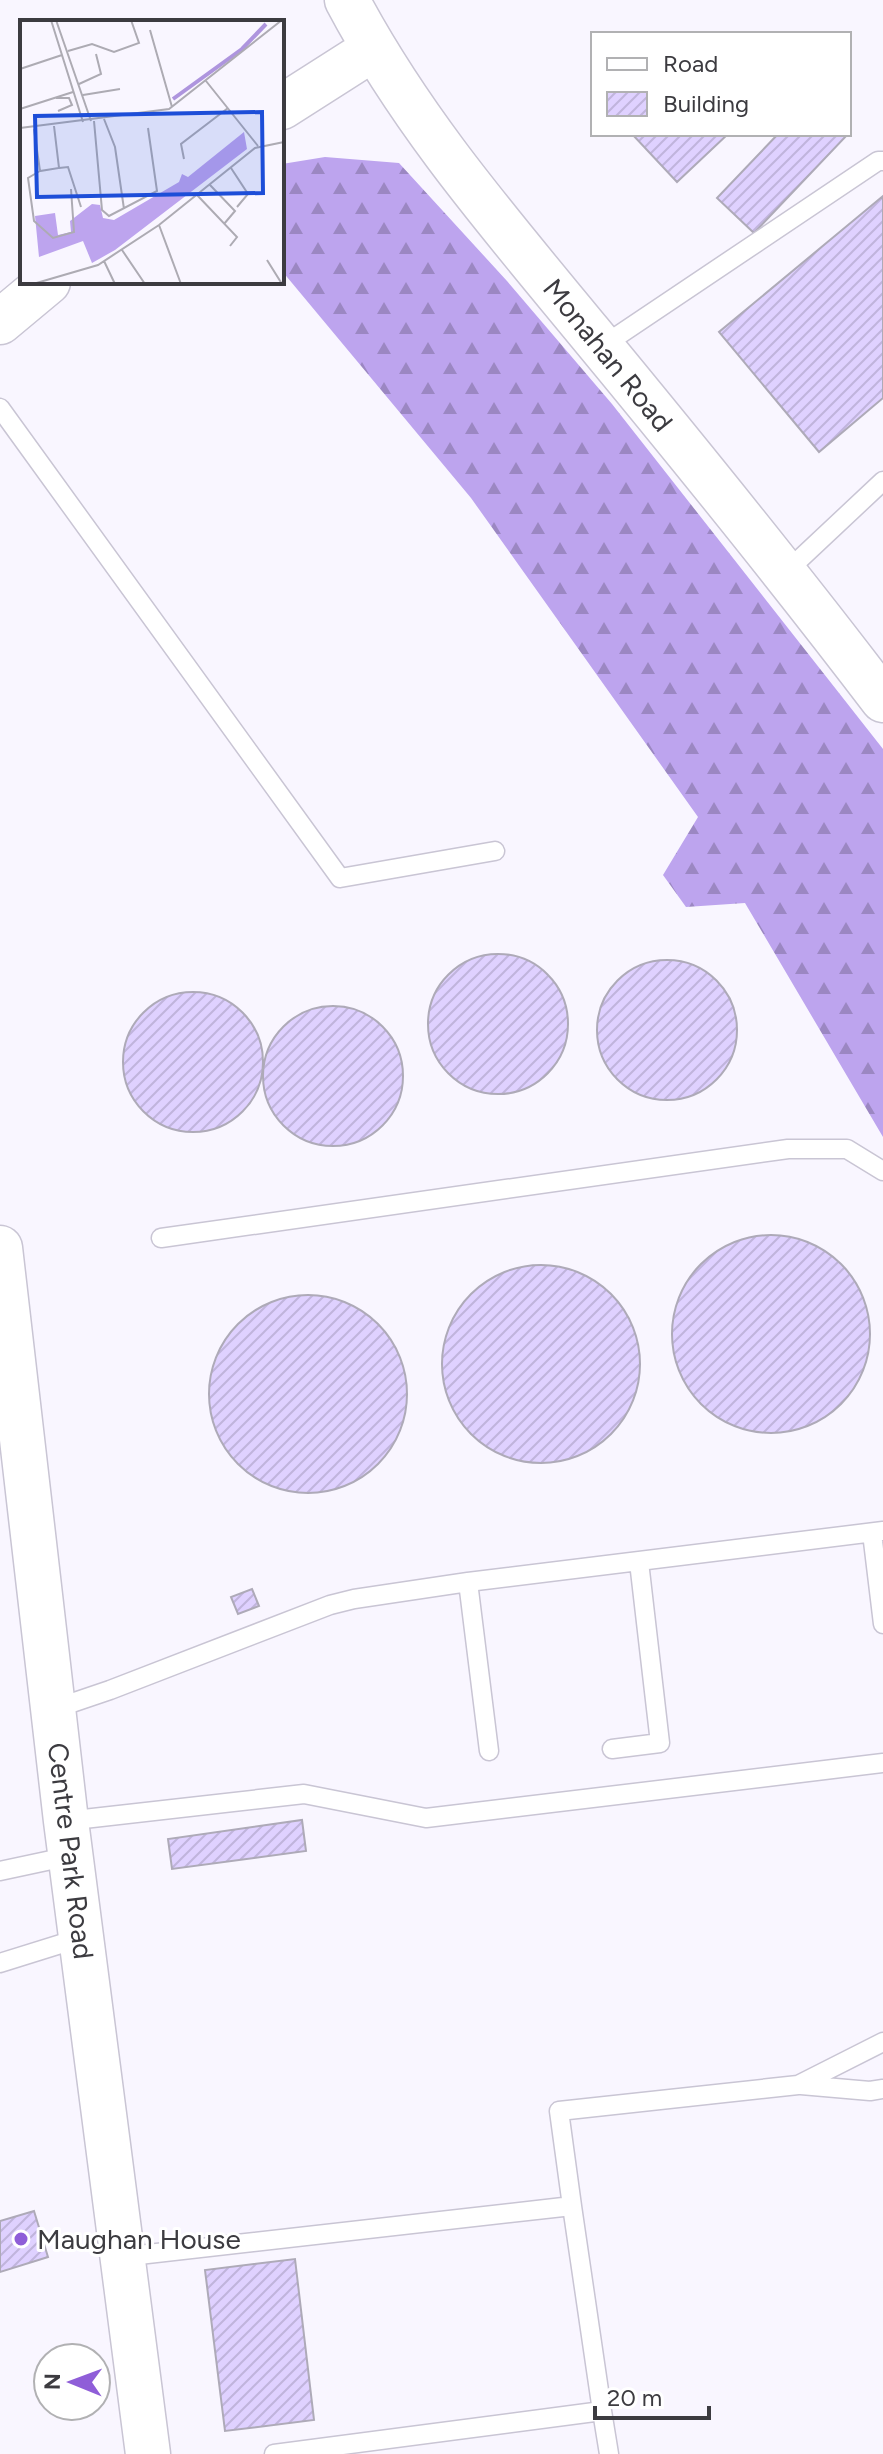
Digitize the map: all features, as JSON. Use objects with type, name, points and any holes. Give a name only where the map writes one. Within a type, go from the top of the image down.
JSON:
[{"type":"street","name":"Monahan Road","points":[[347,0],[392,80],[461,176],[785,573],[883,700]]},
{"type":"street","points":[[284,106],[373,49]]},
{"type":"street","points":[[0,322],[46,284]]},
{"type":"street","name":"Centre Park Road","points":[[0,1248],[80,1938],[91,2000],[148,2454]]},
{"type":"lane","points":[[601,347],[881,159]]},
{"type":"lane","points":[[0,408],[340,878],[495,851]]},
{"type":"lane","points":[[785,573],[883,481]]},
{"type":"lane","points":[[161,1238],[788,1149],[847,1149],[883,1171]]},
{"type":"lane","points":[[53,1709],[330,1605],[354,1599],[877,1532],[883,1624]]},
{"type":"lane","points":[[612,1749],[660,1743],[639,1562]]},
{"type":"lane","points":[[468,1582],[489,1751]]},
{"type":"lane","points":[[0,1871],[68,1839],[304,1794],[426,1818],[883,1763]]},
{"type":"lane","points":[[0,1963],[80,1938]]},
{"type":"lane","points":[[798,2085],[883,2042]]},
{"type":"lane","points":[[609,2454],[559,2111],[798,2085],[870,2091],[883,2089]]},
{"type":"lane","points":[[121,2257],[572,2206]]},
{"type":"lane","points":[[274,2454],[602,2411]]},
{"type":"green space","points":[[325,157],[399,163],[507,281],[612,404],[883,749],[883,1137],[745,903],[686,907],[663,875],[698,817],[471,498],[284,273],[284,164]]},
{"type":"building","points":[[634,136],[726,136],[677,182]]},
{"type":"building","points":[[776,136],[846,136],[754,233],[717,198]]},
{"type":"building","points":[[883,196],[883,398],[819,452],[719,332]]},
{"type":"building","points":[[498,954],[525,959],[548,974],[563,997],[568,1024],[563,1051],[548,1074],[525,1089],[498,1094],[471,1089],[448,1074],[433,1051],[428,1024],[433,997],[448,974],[471,959]]},
{"type":"building","points":[[667,960],[694,965],[716,981],[732,1003],[737,1030],[732,1057],[716,1079],[694,1095],[667,1100],[640,1095],[618,1079],[602,1057],[597,1030],[602,1003],[618,981],[640,965]]},
{"type":"building","points":[[193,992],[220,997],[242,1013],[258,1035],[263,1062],[258,1089],[242,1111],[220,1127],[193,1132],[166,1127],[144,1111],[128,1089],[123,1062],[128,1035],[144,1013],[166,997]]},
{"type":"building","points":[[333,1006],[360,1011],[382,1027],[398,1049],[403,1076],[398,1103],[382,1125],[360,1141],[333,1146],[306,1141],[284,1125],[268,1103],[263,1076],[268,1049],[284,1027],[306,1011]]},
{"type":"building","points":[[771,1235],[809,1243],[841,1264],[862,1296],[870,1334],[862,1372],[841,1404],[809,1425],[771,1433],[733,1425],[701,1404],[680,1372],[672,1334],[680,1296],[701,1264],[733,1243]]},
{"type":"building","points":[[541,1265],[579,1273],[611,1294],[632,1326],[640,1364],[632,1402],[611,1434],[579,1455],[541,1463],[503,1455],[471,1434],[450,1402],[442,1364],[450,1326],[471,1294],[503,1273]]},
{"type":"building","points":[[308,1295],[346,1303],[378,1324],[399,1356],[407,1394],[399,1432],[378,1464],[346,1485],[308,1493],[270,1485],[238,1464],[217,1432],[209,1394],[217,1356],[238,1324],[270,1303]]},
{"type":"building","points":[[252,1589],[259,1606],[238,1614],[231,1597]]},
{"type":"building","points":[[302,1820],[306,1851],[172,1869],[168,1839]]},
{"type":"building","name":"Maughan House","points":[[34,2211],[48,2257],[0,2272],[0,2221]]},
{"type":"building","points":[[295,2259],[314,2420],[225,2431],[205,2270]]},
{"type":"place","name":"Maughan House","points":[[21,2239]]}]
